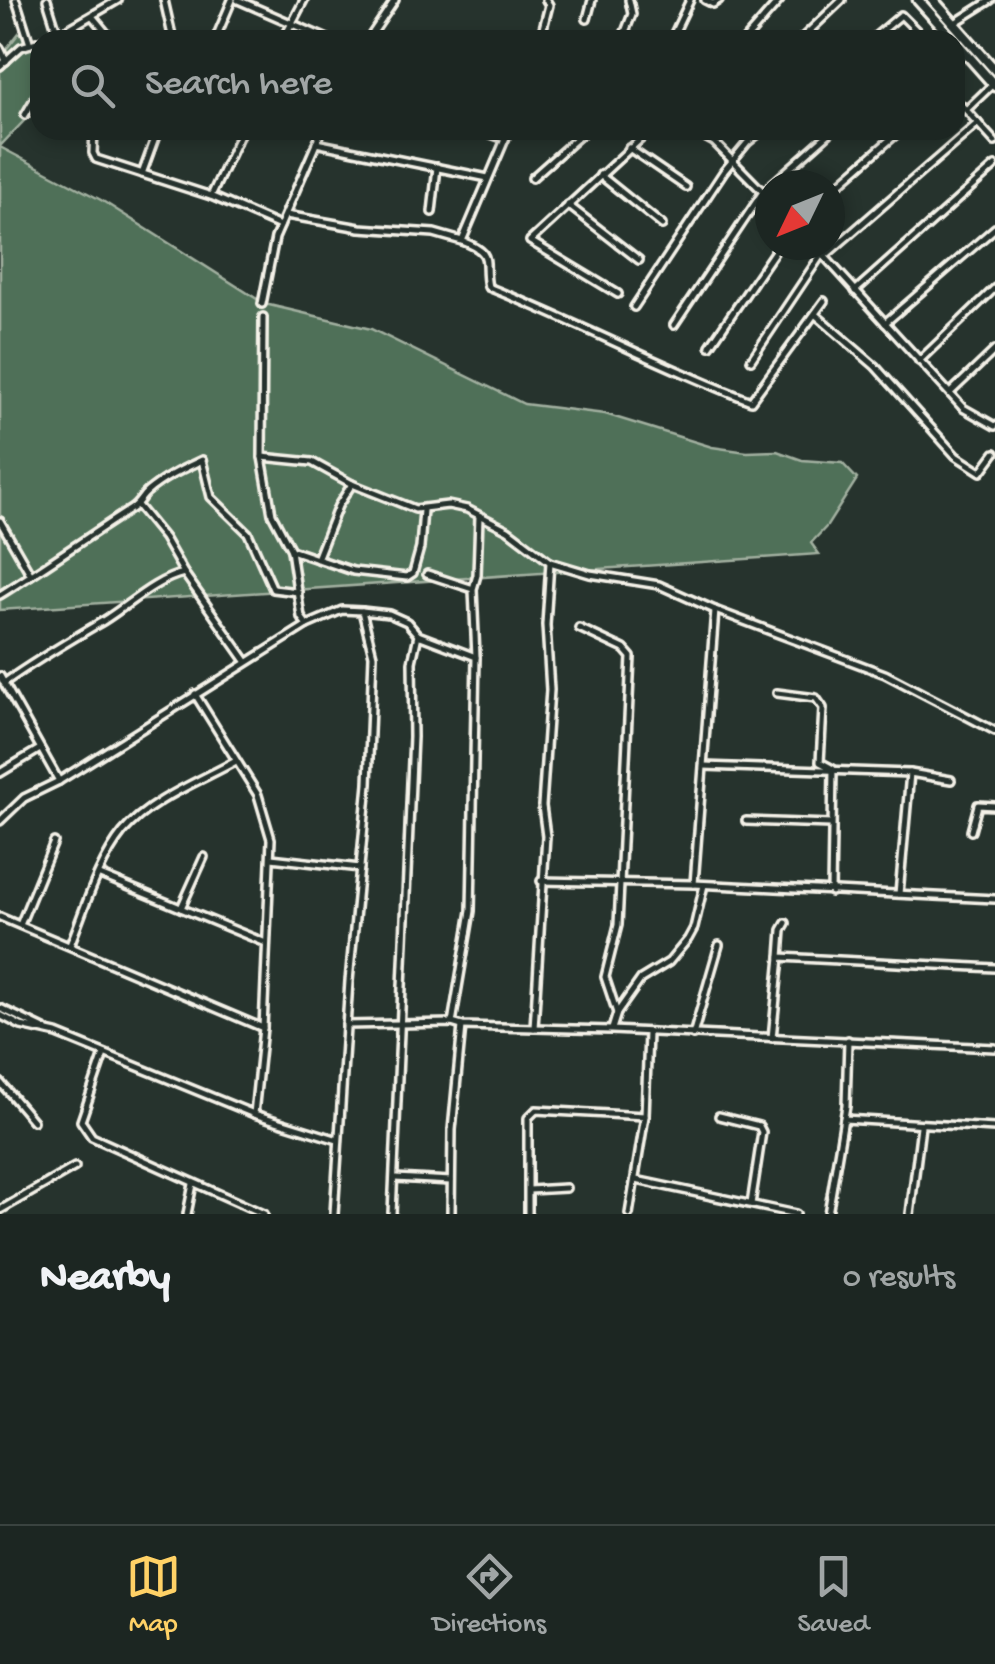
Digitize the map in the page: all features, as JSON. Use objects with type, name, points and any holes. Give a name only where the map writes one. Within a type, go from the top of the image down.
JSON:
[{"type":"main road","points":[[924,1],[959,30]]},
{"type":"main road","points":[[924,1],[947,30]]},
{"type":"main road","points":[[965,36],[995,70]]},
{"type":"main road","points":[[965,52],[994,85]]},
{"type":"street","points":[[0,48],[3,63],[30,44],[16,0]]},
{"type":"street","points":[[47,0],[56,30]]},
{"type":"street","points":[[70,30],[118,0]]},
{"type":"street","points":[[164,0],[171,30]]},
{"type":"street","points":[[221,30],[235,0],[305,30]]},
{"type":"street","points":[[287,30],[304,0]]},
{"type":"street","points":[[375,30],[396,0]]},
{"type":"street","points":[[543,30],[549,5],[546,0]]},
{"type":"street","points":[[587,19],[592,0]]},
{"type":"street","points":[[626,30],[632,14],[629,0]]},
{"type":"street","points":[[676,30],[690,0]]},
{"type":"street","points":[[705,0],[713,4],[719,0]]},
{"type":"street","points":[[754,30],[780,0]]},
{"type":"street","points":[[810,30],[842,0]]},
{"type":"street","points":[[954,24],[992,0]]},
{"type":"street","points":[[883,30],[901,14],[916,30]]},
{"type":"street","points":[[93,17],[104,30]]},
{"type":"street","points":[[994,85],[966,110],[995,142]]},
{"type":"street","points":[[24,115],[30,105]]},
{"type":"street","points":[[965,134],[978,123]]},
{"type":"street","points":[[93,140],[96,160],[211,196],[280,226]]},
{"type":"street","points":[[142,174],[154,140]]},
{"type":"street","points":[[211,196],[237,140]]},
{"type":"street","points":[[262,304],[274,238],[317,140]]},
{"type":"street","points":[[462,241],[505,140]]},
{"type":"street","points":[[532,178],[575,140]]},
{"type":"street","points":[[618,294],[530,241],[637,140]]},
{"type":"street","points":[[710,140],[755,183]]},
{"type":"street","points":[[634,307],[734,160],[753,140]]},
{"type":"street","points":[[788,170],[822,140]]},
{"type":"street","points":[[845,179],[890,140]]},
{"type":"street","points":[[845,235],[958,140]]},
{"type":"street","points":[[316,143],[488,178]]},
{"type":"street","points":[[629,148],[686,187]]},
{"type":"street","points":[[855,291],[995,166]]},
{"type":"street","points":[[432,212],[438,167]]},
{"type":"street","points":[[600,175],[662,226]]},
{"type":"street","points":[[674,326],[755,204]]},
{"type":"street","points":[[568,205],[639,260]]},
{"type":"street","points":[[286,215],[360,228],[434,233],[462,241],[485,254],[488,287],[564,317],[675,372],[750,400],[824,302]]},
{"type":"street","points":[[883,324],[995,228]]},
{"type":"street","points":[[710,346],[769,260]]},
{"type":"street","points":[[751,360],[818,260]]},
{"type":"street","points":[[828,260],[968,413],[995,426]]},
{"type":"street","points":[[919,361],[995,288]]},
{"type":"street","points":[[816,315],[864,356],[961,461],[981,472],[995,453]]},
{"type":"street","points":[[264,317],[262,457],[272,514],[291,550],[301,617],[307,625]]},
{"type":"street","points":[[950,393],[995,350]]},
{"type":"street","points":[[986,420],[995,411]]},
{"type":"street","points":[[262,457],[312,462],[372,494],[423,510],[448,505],[479,516],[508,530],[550,562],[590,574],[659,585],[884,674],[995,731]]},
{"type":"street","points":[[0,595],[137,505],[144,494],[163,480],[202,460],[211,497],[248,533],[273,589],[299,592]]},
{"type":"street","points":[[317,558],[338,506],[352,484]]},
{"type":"street","points":[[137,505],[164,538],[246,661]]},
{"type":"street","points":[[291,550],[353,571],[410,576],[420,548],[423,510]]},
{"type":"street","points":[[452,1023],[470,911],[476,657],[473,588],[478,575],[479,516]]},
{"type":"street","points":[[0,521],[31,576]]},
{"type":"street","points":[[534,1028],[550,690],[546,625],[550,562]]},
{"type":"street","points":[[59,780],[2,680],[168,578],[184,573]]},
{"type":"street","points":[[427,574],[473,588]]},
{"type":"street","points":[[0,821],[24,798],[59,780],[246,661],[307,625],[342,610],[389,614],[407,622],[418,636],[476,657]]},
{"type":"street","points":[[694,884],[715,610]]},
{"type":"street","points":[[334,1214],[366,803],[372,655],[362,611]]},
{"type":"street","points":[[580,628],[624,649],[631,657],[618,933],[604,977],[616,1012]]},
{"type":"street","points":[[392,1214],[413,737],[412,662],[418,636]]},
{"type":"street","points":[[0,699],[10,693]]},
{"type":"street","points":[[777,693],[816,698],[821,703],[820,762],[833,769]]},
{"type":"street","points":[[195,694],[263,806],[271,839],[264,1028],[254,1114]]},
{"type":"street","points":[[0,772],[41,748]]},
{"type":"street","points":[[70,945],[100,875],[126,828],[149,810],[236,761]]},
{"type":"street","points":[[704,766],[910,773],[951,780]]},
{"type":"street","points":[[831,892],[833,769]]},
{"type":"street","points":[[900,894],[910,773]]},
{"type":"street","points":[[971,831],[978,805],[995,806]]},
{"type":"street","points":[[746,820],[831,824]]},
{"type":"street","points":[[20,924],[54,842]]},
{"type":"street","points":[[181,908],[204,857]]},
{"type":"street","points":[[272,858],[360,868]]},
{"type":"street","points":[[100,875],[266,942]]},
{"type":"street","points":[[541,881],[620,881],[995,899]]},
{"type":"street","points":[[612,1030],[616,1012],[641,978],[669,962],[688,939],[704,885]]},
{"type":"street","points":[[0,917],[264,1028]]},
{"type":"street","points":[[772,1038],[782,930],[786,924]]},
{"type":"street","points":[[693,1035],[719,944]]},
{"type":"street","points":[[780,958],[995,968]]},
{"type":"street","points":[[0,1012],[22,1026],[48,1032],[254,1114],[338,1140]]},
{"type":"street","points":[[346,1025],[452,1023],[995,1048]]},
{"type":"street","points":[[451,1214],[452,1130],[462,1026]]},
{"type":"street","points":[[629,1214],[644,1116],[648,1034]]},
{"type":"street","points":[[828,1214],[844,1119],[848,1040]]},
{"type":"street","points":[[104,1054],[82,1127],[99,1142],[261,1214]]},
{"type":"street","points":[[0,1082],[33,1121]]},
{"type":"street","points":[[528,1214],[531,1112],[644,1116]]},
{"type":"street","points":[[719,1116],[756,1123],[762,1132],[751,1204]]},
{"type":"street","points":[[844,1119],[995,1128]]},
{"type":"street","points":[[910,1214],[921,1126]]},
{"type":"street","points":[[0,1210],[76,1167]]},
{"type":"street","points":[[395,1178],[452,1181]]},
{"type":"street","points":[[636,1180],[796,1214]]},
{"type":"street","points":[[187,1214],[193,1184]]},
{"type":"street","points":[[529,1190],[566,1188]]},
{"type":"green space","points":[[19,33],[30,40],[30,114],[0,146],[0,57]]},
{"type":"green space","points":[[0,147],[101,200],[265,304],[371,329],[524,404],[605,414],[712,447],[777,451],[802,460],[842,463],[857,479],[827,526],[811,543],[819,554],[0,610]]}]
